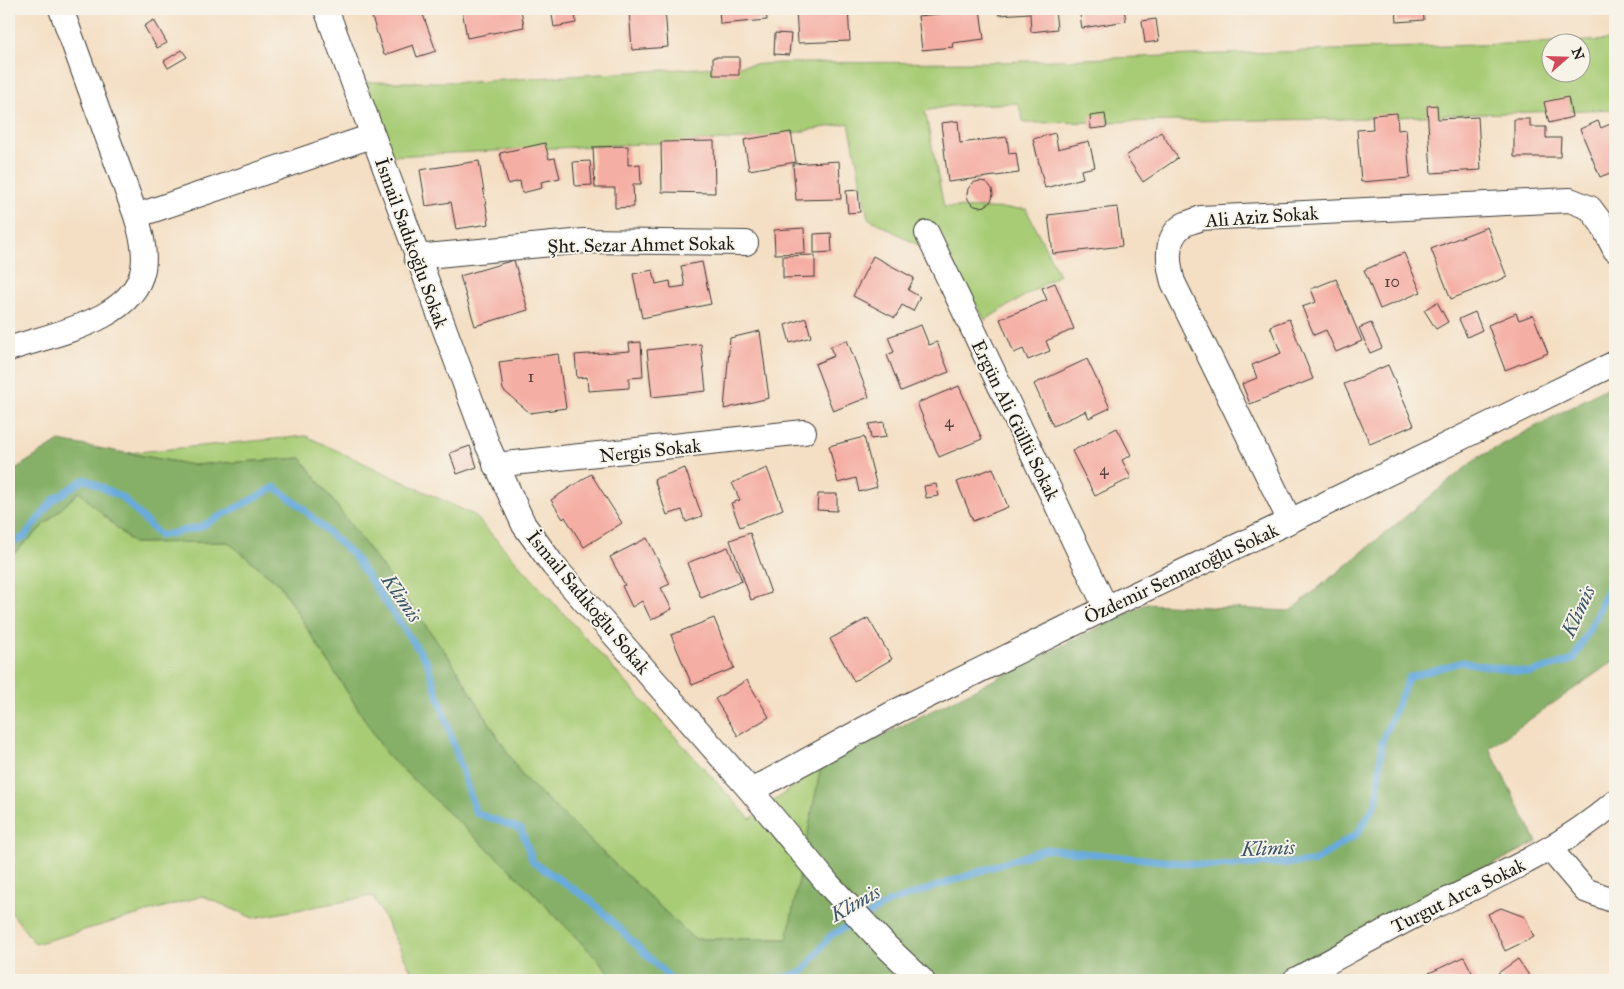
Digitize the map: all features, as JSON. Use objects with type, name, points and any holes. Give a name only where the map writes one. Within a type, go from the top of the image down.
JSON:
[{"type":"street","points":[[9,349],[84,324],[111,312],[127,299],[139,282],[144,267],[144,250],[136,216],[61,9]]},
{"type":"street","name":"İsmail Sadıkoğlu Sokak","points":[[326,9],[416,257],[495,465],[524,525],[553,566],[751,791],[829,886],[886,946],[922,980]]},
{"type":"street","points":[[136,216],[372,136]]},
{"type":"street","name":"Ali Aziz Sokak","points":[[1290,521],[1173,282],[1168,263],[1169,249],[1174,236],[1183,226],[1201,218],[1570,200],[1590,208],[1602,224],[1615,250]]},
{"type":"street","name":"Ergün Ali Güllü Sokak","points":[[927,233],[1106,608]]},
{"type":"street","name":"Şht. Sezar Ahmet Sokak","points":[[416,257],[584,241],[746,243]]},
{"type":"street","name":"Özdemir Sennaroğlu Sokak","points":[[751,791],[897,711],[1615,362]]},
{"type":"street","name":"Nergis Sokak","points":[[495,465],[804,432]]},
{"type":"street","name":"Turgut Arca Sokak","points":[[1295,980],[1404,921],[1551,850],[1615,802]]},
{"type":"street","points":[[1551,850],[1585,890],[1615,901]]},
{"type":"green space","points":[[1615,40],[1615,109],[1341,119],[1024,123],[1018,103],[950,106],[925,111],[944,207],[1026,209],[1059,275],[985,320],[953,264],[868,218],[849,123],[765,138],[391,156],[366,82],[471,82],[781,63],[999,62],[1542,42],[1542,82],[1592,82],[1592,41]]},
{"type":"green space","points":[[1615,383],[1615,660],[1489,748],[1537,842],[1266,980],[617,980],[521,880],[387,755],[279,584],[228,542],[133,543],[79,492],[9,558],[9,473],[59,441],[193,465],[301,458],[449,657],[522,776],[694,939],[787,939],[821,766],[1146,604],[1290,611],[1476,459]]},
{"type":"green space","points":[[306,436],[474,515],[750,819],[821,766],[788,939],[694,939],[522,776],[449,657],[301,458],[193,465],[128,453]]},
{"type":"green space","points":[[79,492],[133,543],[228,542],[279,584],[387,755],[521,880],[617,980],[416,980],[373,896],[253,918],[203,896],[35,944],[9,909],[9,558]]},
{"type":"building","points":[[386,9],[404,9],[406,14],[421,9],[436,51],[417,57],[413,45],[384,55],[371,14]]},
{"type":"building","points":[[462,9],[521,9],[524,27],[467,38]]},
{"type":"building","points":[[551,9],[596,10],[575,13],[576,23],[554,27]]},
{"type":"building","points":[[629,9],[665,9],[668,47],[632,50]]},
{"type":"building","points":[[719,9],[766,9],[767,20],[720,24]]},
{"type":"building","points":[[796,9],[848,9],[850,41],[798,43]]},
{"type":"building","points":[[948,9],[980,9],[984,39],[952,43],[953,47],[922,50],[918,16],[948,13]]},
{"type":"building","points":[[998,9],[1055,9],[1057,29],[1031,32],[1030,13],[999,15]]},
{"type":"building","points":[[1079,9],[1124,9],[1126,21],[1082,28]]},
{"type":"building","points":[[1152,9],[1194,9],[1194,11],[1152,13]]},
{"type":"building","points":[[1396,9],[1423,9],[1424,20],[1397,22]]},
{"type":"building","points":[[1156,19],[1159,41],[1145,43],[1142,21]]},
{"type":"building","points":[[154,20],[167,43],[157,48],[144,26]]},
{"type":"building","points":[[775,33],[791,34],[789,55],[774,54]]},
{"type":"building","points":[[182,50],[187,57],[168,68],[164,61]]},
{"type":"building","points":[[713,57],[739,57],[739,75],[713,75]]},
{"type":"building","points":[[1568,97],[1572,117],[1549,123],[1544,102]]},
{"type":"building","points":[[1437,105],[1438,119],[1478,117],[1481,170],[1431,173],[1427,106]]},
{"type":"building","points":[[1397,113],[1398,130],[1406,129],[1410,178],[1361,182],[1357,130],[1373,129],[1372,115]]},
{"type":"building","points":[[1105,114],[1107,127],[1091,129],[1090,116]]},
{"type":"building","points":[[1514,119],[1530,119],[1530,127],[1546,127],[1546,138],[1561,138],[1560,157],[1514,157]]},
{"type":"building","points":[[958,121],[960,143],[1007,137],[1009,154],[1016,153],[1019,173],[948,182],[941,123]]},
{"type":"building","points":[[1598,121],[1601,128],[1615,122],[1615,171],[1600,177],[1580,129]]},
{"type":"building","points":[[791,132],[796,162],[749,170],[744,140]]},
{"type":"building","points":[[1161,132],[1178,158],[1143,182],[1126,156]]},
{"type":"building","points":[[1055,133],[1058,149],[1089,141],[1095,167],[1081,170],[1083,178],[1045,188],[1033,139]]},
{"type":"building","points":[[714,141],[715,193],[662,192],[661,142]]},
{"type":"building","points":[[545,143],[549,159],[555,158],[560,178],[541,182],[542,188],[522,193],[520,181],[508,184],[500,153]]},
{"type":"building","points":[[628,146],[628,165],[640,164],[641,184],[633,184],[634,207],[615,208],[615,188],[595,188],[593,147]]},
{"type":"building","points":[[479,161],[489,224],[456,229],[451,202],[426,206],[420,170]]},
{"type":"building","points":[[590,161],[592,185],[575,186],[573,162]]},
{"type":"building","points":[[839,161],[841,199],[796,200],[793,164]]},
{"type":"building","points":[[980,181],[989,185],[993,194],[989,203],[980,207],[971,203],[967,194],[971,185]]},
{"type":"building","points":[[858,190],[860,212],[848,213],[846,191]]},
{"type":"building","points":[[1117,207],[1122,246],[1053,254],[1048,215]]},
{"type":"building","points":[[1487,227],[1507,277],[1451,299],[1431,249]]},
{"type":"building","points":[[804,228],[805,253],[775,254],[774,230]]},
{"type":"building","points":[[831,233],[832,252],[814,253],[814,234]]},
{"type":"building","points":[[1404,253],[1421,292],[1380,309],[1364,270]]},
{"type":"building","points":[[815,255],[815,277],[783,278],[783,256]]},
{"type":"building","points":[[873,256],[914,278],[908,290],[920,297],[913,311],[902,305],[895,318],[853,296]]},
{"type":"building","points":[[514,260],[528,310],[475,326],[460,276]]},
{"type":"building","points":[[702,262],[711,304],[642,318],[633,274],[653,270],[656,284],[670,281],[671,288],[685,286],[681,266]]},
{"type":"building","points":[[1336,279],[1362,341],[1336,352],[1326,330],[1314,335],[1302,307],[1316,302],[1311,289]]},
{"type":"building","points":[[1055,283],[1074,329],[1046,341],[1050,351],[1028,360],[1023,349],[1014,353],[1000,319],[1047,300],[1042,288]]},
{"type":"building","points":[[1437,302],[1448,322],[1436,329],[1424,310]]},
{"type":"building","points":[[1475,312],[1482,330],[1467,337],[1459,319]]},
{"type":"building","points":[[1516,313],[1519,320],[1533,315],[1548,353],[1505,370],[1488,325]]},
{"type":"building","points":[[806,318],[811,337],[790,343],[785,325]]},
{"type":"building","points":[[1289,319],[1313,379],[1250,404],[1242,384],[1257,378],[1252,365],[1281,353],[1270,326]]},
{"type":"building","points":[[1371,323],[1382,348],[1370,353],[1359,328]]},
{"type":"building","points":[[921,325],[929,345],[937,342],[949,372],[901,391],[887,355],[894,352],[888,337]]},
{"type":"building","points":[[760,331],[769,398],[724,409],[730,338]]},
{"type":"building","points":[[847,340],[869,397],[833,411],[815,364],[834,356],[830,347]]},
{"type":"building","points":[[641,342],[643,377],[629,378],[629,388],[588,391],[587,377],[577,378],[575,355],[630,351],[629,343]]},
{"type":"building","points":[[701,344],[706,391],[652,397],[647,350]]},
{"type":"building","points":[[558,354],[566,408],[530,413],[503,390],[499,362]]},
{"type":"building","points":[[1087,359],[1110,408],[1089,418],[1086,411],[1053,426],[1034,384]]},
{"type":"building","points":[[1388,365],[1414,425],[1370,444],[1344,384]]},
{"type":"building","points":[[959,386],[982,439],[939,457],[917,403]]},
{"type":"building","points":[[884,422],[886,437],[871,439],[869,424]]},
{"type":"building","points":[[1117,428],[1131,455],[1122,460],[1131,478],[1095,496],[1072,451]]},
{"type":"building","points":[[864,437],[877,487],[859,492],[856,478],[838,483],[829,446]]},
{"type":"building","points":[[470,446],[477,467],[457,474],[450,453]]},
{"type":"building","points":[[685,468],[702,516],[686,522],[682,510],[667,515],[654,479]]},
{"type":"building","points":[[767,468],[783,509],[740,527],[731,503],[740,500],[732,483]]},
{"type":"building","points":[[993,468],[1008,507],[973,521],[957,482]]},
{"type":"building","points":[[591,474],[622,523],[584,547],[565,517],[563,519],[551,500]]},
{"type":"building","points":[[936,484],[939,496],[926,498],[924,486]]},
{"type":"building","points":[[818,494],[837,494],[837,511],[817,510]]},
{"type":"building","points":[[750,533],[771,593],[751,600],[730,540]]},
{"type":"building","points":[[647,538],[670,584],[661,588],[672,609],[651,620],[642,601],[632,607],[622,586],[625,585],[610,557]]},
{"type":"building","points":[[728,547],[742,581],[701,598],[687,563]]},
{"type":"building","points":[[714,618],[734,668],[692,685],[671,635]]},
{"type":"building","points":[[868,618],[892,659],[854,681],[830,639]]},
{"type":"building","points":[[747,680],[769,717],[738,736],[715,699]]},
{"type":"building","points":[[1501,908],[1525,917],[1534,937],[1505,951],[1488,914]]},
{"type":"building","points":[[1464,957],[1476,980],[1429,980],[1427,974]]},
{"type":"building","points":[[1518,959],[1530,977],[1525,980],[1503,980],[1498,973]]},
{"type":"waterway","name":"Klimis","points":[[9,544],[24,537],[54,499],[85,479],[123,498],[160,536],[200,527],[275,487],[299,505],[353,555],[427,662],[476,813],[521,829],[533,862],[590,900],[672,980]]},
{"type":"waterway","name":"Klimis","points":[[773,980],[803,972],[830,936],[890,902],[1045,849],[1212,866],[1313,862],[1358,833],[1377,801],[1382,741],[1409,677],[1462,662],[1530,673],[1573,660],[1597,615],[1615,569]]}]
